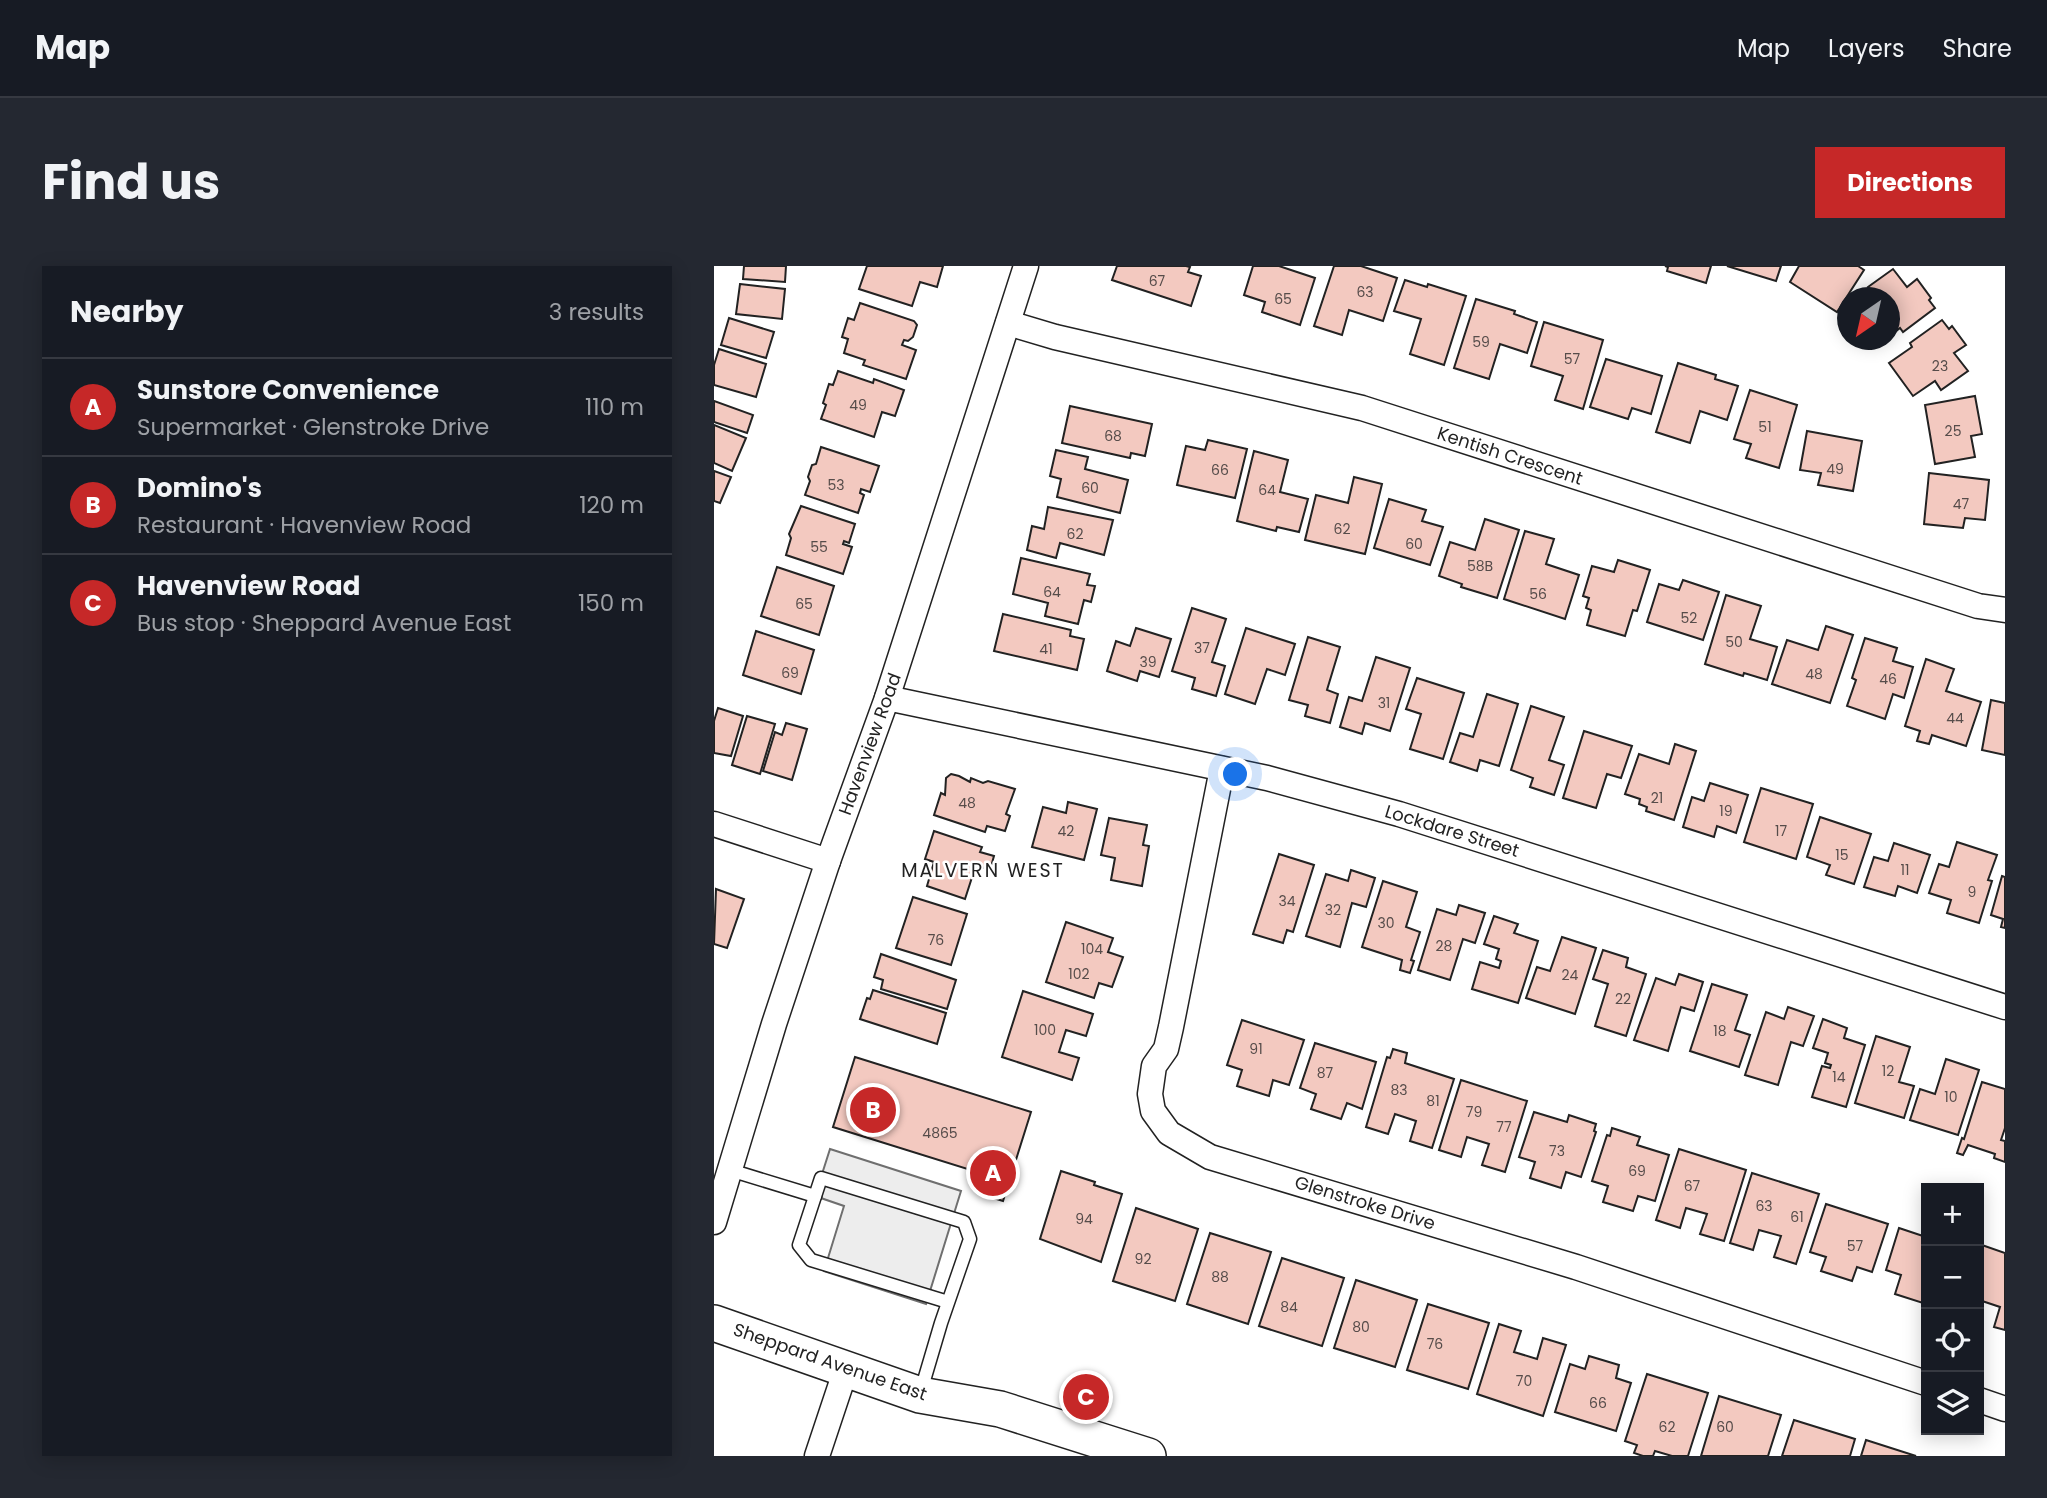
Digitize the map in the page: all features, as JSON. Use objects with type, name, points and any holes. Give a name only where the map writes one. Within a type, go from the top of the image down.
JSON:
[{"type":"main road","name":"Sheppard Avenue East","points":[[714,1323],[920,1395],[1000,1409],[1148,1456]]},
{"type":"street","name":"Havenview Road","points":[[714,1222],[774,1024],[828,860],[887,698],[1026,266]]},
{"type":"street","name":"Kentish Crescent","points":[[1008,323],[1055,337],[1362,408],[1978,606],[2005,610]]},
{"type":"street","name":"Lockdare Street","points":[[887,698],[1267,778],[1399,814],[2005,1007]]},
{"type":"street","name":"Glenstroke Drive","points":[[1222,769],[1166,1049],[1154,1066],[1150,1094],[1153,1111],[1169,1132],[1210,1157],[1576,1267],[1921,1381]]},
{"type":"street","points":[[714,824],[828,860]]},
{"type":"street","points":[[817,1456],[846,1369]]},
{"type":"street","points":[[1984,1403],[2005,1409]]},
{"type":"lane","points":[[730,1170],[815,1196]]},
{"type":"lane","points":[[920,1395],[970,1239],[964,1222],[821,1178],[799,1245],[811,1260],[948,1302]]},
{"type":"shaded area","points":[[830,1149],[961,1191],[926,1304],[824,1271],[844,1206],[815,1196]]},
{"type":"building","points":[[744,266],[786,266],[785,282],[743,279]]},
{"type":"building","points":[[867,266],[943,266],[937,287],[920,282],[912,306],[859,289]]},
{"type":"building","points":[[1117,266],[1186,266],[1190,267],[1188,272],[1201,276],[1191,306],[1112,280]]},
{"type":"building","points":[[1253,266],[1279,266],[1315,278],[1300,325],[1262,312],[1265,302],[1244,295]]},
{"type":"building","points":[[1334,266],[1361,266],[1397,278],[1383,321],[1349,310],[1342,335],[1314,326]]},
{"type":"building","points":[[1665,266],[1711,266],[1706,283],[1667,271],[1668,267]]},
{"type":"building","points":[[1727,266],[1781,266],[1776,281]]},
{"type":"building","points":[[1799,266],[1858,266],[1864,270],[1853,287],[1837,287],[1837,312],[1790,282]]},
{"type":"building","points":[[1893,269],[1907,287],[1917,279],[1935,308],[1903,332],[1900,328],[1900,287],[1868,287]]},
{"type":"building","points":[[1405,280],[1466,296],[1444,365],[1410,354],[1421,319],[1394,311]]},
{"type":"building","points":[[740,284],[785,289],[782,319],[736,314]]},
{"type":"building","points":[[1476,299],[1515,311],[1514,314],[1537,322],[1527,353],[1500,344],[1489,379],[1454,368]]},
{"type":"building","points":[[860,303],[914,321],[917,325],[913,337],[908,341],[904,340],[902,345],[916,350],[906,379],[863,365],[865,360],[844,353],[848,339],[842,337],[848,318],[854,320]]},
{"type":"building","points":[[729,318],[774,332],[766,358],[721,345]]},
{"type":"building","points":[[1942,320],[1949,329],[1952,326],[1966,345],[1954,353],[1968,371],[1941,390],[1935,381],[1913,396],[1889,363],[1912,347],[1910,343]]},
{"type":"building","points":[[1544,322],[1603,340],[1583,409],[1555,400],[1563,376],[1531,366]]},
{"type":"building","points":[[719,349],[766,364],[756,397],[714,385],[714,365]]},
{"type":"building","points":[[1606,359],[1662,376],[1651,414],[1632,408],[1628,419],[1590,407]]},
{"type":"building","points":[[1678,363],[1716,375],[1715,379],[1738,386],[1727,420],[1700,411],[1690,443],[1656,432]]},
{"type":"building","points":[[838,371],[873,383],[874,379],[904,390],[895,416],[882,412],[874,437],[821,419],[829,384],[833,385]]},
{"type":"building","points":[[1750,390],[1797,405],[1779,468],[1746,458],[1751,444],[1734,439]]},
{"type":"building","points":[[1975,396],[1982,434],[1971,436],[1975,457],[1935,464],[1925,405]]},
{"type":"building","points":[[714,401],[753,415],[747,433],[714,422]]},
{"type":"building","points":[[1070,406],[1152,424],[1145,456],[1131,453],[1130,458],[1062,443]]},
{"type":"building","points":[[714,425],[746,438],[732,471],[714,463]]},
{"type":"building","points":[[1807,431],[1862,441],[1853,491],[1818,485],[1821,473],[1800,470]]},
{"type":"building","points":[[1208,440],[1247,449],[1235,498],[1177,485],[1186,446],[1205,450]]},
{"type":"building","points":[[821,447],[879,466],[870,492],[861,489],[860,493],[864,495],[858,513],[805,495],[812,465],[816,464]]},
{"type":"building","points":[[1056,450],[1088,457],[1085,469],[1128,480],[1120,513],[1057,497],[1061,479],[1050,476]]},
{"type":"building","points":[[1254,451],[1288,460],[1280,492],[1308,499],[1299,532],[1277,527],[1276,531],[1237,521]]},
{"type":"building","points":[[714,471],[731,477],[720,503],[714,501]]},
{"type":"building","points":[[1929,473],[1989,480],[1985,520],[1965,518],[1963,528],[1924,524]]},
{"type":"building","points":[[1354,477],[1382,484],[1365,554],[1305,540],[1316,495],[1348,503]]},
{"type":"building","points":[[1389,499],[1426,510],[1422,521],[1443,527],[1430,565],[1374,548]]},
{"type":"building","points":[[801,506],[855,524],[849,543],[844,541],[843,544],[852,547],[843,574],[786,555],[791,538],[789,534]]},
{"type":"building","points":[[1048,507],[1113,520],[1104,555],[1060,543],[1056,558],[1027,550],[1032,526],[1044,529]]},
{"type":"building","points":[[1485,519],[1519,530],[1497,598],[1461,587],[1462,584],[1439,576],[1450,542],[1475,550]]},
{"type":"building","points":[[1525,531],[1554,539],[1546,564],[1579,575],[1565,619],[1504,599]]},
{"type":"building","points":[[1021,558],[1090,574],[1087,585],[1095,586],[1091,602],[1084,600],[1078,624],[1045,616],[1048,603],[1013,594]]},
{"type":"building","points":[[1618,560],[1650,570],[1637,611],[1633,610],[1625,636],[1587,625],[1591,610],[1586,608],[1589,598],[1583,596],[1592,566],[1614,572]]},
{"type":"building","points":[[777,567],[834,586],[819,635],[761,616]]},
{"type":"building","points":[[1683,580],[1719,592],[1703,640],[1647,622],[1659,584],[1679,590]]},
{"type":"building","points":[[1726,595],[1761,606],[1750,639],[1777,647],[1767,680],[1744,673],[1743,676],[1705,664]]},
{"type":"building","points":[[1192,608],[1226,619],[1212,662],[1225,666],[1216,696],[1192,689],[1195,678],[1172,671]]},
{"type":"building","points":[[1003,614],[1071,630],[1070,636],[1084,639],[1077,670],[994,651]]},
{"type":"building","points":[[1826,626],[1853,635],[1830,703],[1772,684],[1787,640],[1818,650]]},
{"type":"building","points":[[1136,628],[1171,639],[1159,677],[1140,671],[1137,681],[1107,671],[1116,641],[1130,646]]},
{"type":"building","points":[[1246,628],[1295,644],[1285,675],[1267,669],[1255,704],[1225,694]]},
{"type":"building","points":[[756,631],[814,650],[801,694],[743,675]]},
{"type":"building","points":[[1308,637],[1340,647],[1327,690],[1338,694],[1330,723],[1305,716],[1308,705],[1289,700]]},
{"type":"building","points":[[1865,638],[1897,648],[1893,661],[1913,667],[1904,698],[1893,694],[1885,719],[1847,706],[1856,680],[1852,678]]},
{"type":"building","points":[[1376,657],[1410,668],[1390,731],[1365,723],[1362,734],[1340,727],[1349,697],[1362,701]]},
{"type":"building","points":[[1926,659],[1954,669],[1946,691],[1981,702],[1966,746],[1932,735],[1929,744],[1917,741],[1920,731],[1905,726]]},
{"type":"building","points":[[1417,678],[1464,693],[1443,759],[1410,749],[1421,714],[1406,709]]},
{"type":"building","points":[[1487,694],[1518,704],[1499,766],[1480,760],[1477,771],[1450,762],[1460,733],[1473,737]]},
{"type":"building","points":[[1991,700],[2005,703],[2005,755],[1982,750]]},
{"type":"building","points":[[1531,706],[1564,717],[1549,760],[1564,765],[1554,795],[1530,787],[1533,778],[1511,770]]},
{"type":"building","points":[[718,708],[743,716],[731,756],[714,753],[714,721]]},
{"type":"building","points":[[747,716],[775,724],[760,774],[732,765]]},
{"type":"building","points":[[786,723],[807,729],[792,780],[763,771],[775,732],[782,735]]},
{"type":"building","points":[[1584,731],[1632,746],[1621,778],[1607,774],[1596,808],[1563,798]]},
{"type":"building","points":[[1675,744],[1696,751],[1674,820],[1646,811],[1647,807],[1639,804],[1640,799],[1625,794],[1639,754],[1669,764]]},
{"type":"building","points":[[951,774],[970,782],[971,778],[1015,789],[1006,814],[1010,816],[1005,831],[987,826],[985,832],[934,815],[941,793],[945,795],[946,778]]},
{"type":"building","points":[[1710,783],[1748,795],[1736,833],[1717,826],[1714,837],[1683,827],[1692,797],[1704,801]]},
{"type":"building","points":[[1761,788],[1813,804],[1796,859],[1744,842]]},
{"type":"building","points":[[1068,802],[1097,809],[1084,860],[1032,847],[1043,807],[1066,813]]},
{"type":"building","points":[[1820,817],[1871,834],[1854,884],[1826,875],[1830,865],[1807,857]]},
{"type":"building","points":[[1109,818],[1147,825],[1143,845],[1149,846],[1142,886],[1111,880],[1115,858],[1101,855]]},
{"type":"building","points":[[934,831],[982,847],[980,852],[994,856],[990,870],[976,865],[965,899],[927,886],[934,862],[925,859]]},
{"type":"building","points":[[1957,842],[1997,855],[1988,880],[1992,881],[1979,923],[1947,913],[1951,900],[1929,893],[1939,864],[1949,867]]},
{"type":"building","points":[[1894,843],[1930,855],[1917,893],[1898,886],[1895,896],[1864,887],[1874,857],[1888,861]]},
{"type":"building","points":[[1279,854],[1314,865],[1293,932],[1287,930],[1283,943],[1253,934]]},
{"type":"building","points":[[1351,870],[1375,878],[1366,907],[1352,903],[1340,947],[1306,936],[1326,874],[1348,881]]},
{"type":"building","points":[[2002,876],[2005,877],[2005,928],[2001,927],[2003,919],[1991,915]]},
{"type":"building","points":[[1383,881],[1417,892],[1406,927],[1420,932],[1411,960],[1414,961],[1410,973],[1400,970],[1402,960],[1362,947]]},
{"type":"building","points":[[716,889],[744,899],[727,948],[714,944]]},
{"type":"building","points":[[913,897],[967,914],[951,965],[896,948]]},
{"type":"building","points":[[1459,905],[1485,913],[1475,943],[1463,939],[1450,980],[1418,970],[1437,909],[1456,915]]},
{"type":"building","points":[[1494,916],[1518,924],[1514,933],[1538,941],[1518,1003],[1472,989],[1480,962],[1499,968],[1501,961],[1496,959],[1499,949],[1484,944]]},
{"type":"building","points":[[1066,922],[1113,938],[1108,952],[1123,957],[1112,987],[1099,983],[1094,998],[1046,982]]},
{"type":"building","points":[[1562,937],[1596,948],[1575,1014],[1526,998],[1537,967],[1550,971]]},
{"type":"building","points":[[1603,950],[1628,958],[1626,967],[1646,974],[1626,1036],[1595,1026],[1608,984],[1593,979]]},
{"type":"building","points":[[881,954],[956,980],[947,1009],[881,989],[883,980],[874,977]]},
{"type":"building","points":[[1679,974],[1703,982],[1694,1011],[1681,1007],[1668,1051],[1634,1040],[1656,978],[1675,985]]},
{"type":"building","points":[[1712,984],[1747,995],[1735,1030],[1750,1035],[1739,1067],[1690,1051]]},
{"type":"building","points":[[873,990],[946,1013],[937,1044],[860,1019],[867,998],[870,999]]},
{"type":"building","points":[[1023,991],[1093,1014],[1086,1036],[1066,1030],[1059,1052],[1079,1058],[1072,1080],[1002,1057]]},
{"type":"building","points":[[1788,1007],[1814,1016],[1803,1046],[1791,1042],[1778,1085],[1745,1075],[1766,1012],[1784,1019]]},
{"type":"building","points":[[1823,1019],[1847,1028],[1844,1038],[1865,1045],[1846,1107],[1812,1097],[1822,1066],[1830,1068],[1831,1065],[1825,1063],[1828,1053],[1813,1048]]},
{"type":"building","points":[[1242,1020],[1304,1040],[1289,1085],[1273,1080],[1269,1096],[1237,1086],[1242,1070],[1227,1065]]},
{"type":"building","points":[[1876,1036],[1910,1047],[1899,1082],[1914,1086],[1904,1118],[1855,1103]]},
{"type":"building","points":[[1315,1043],[1376,1062],[1362,1109],[1347,1103],[1341,1119],[1311,1109],[1316,1094],[1300,1088]]},
{"type":"building","points":[[1393,1049],[1407,1053],[1405,1063],[1454,1079],[1432,1148],[1410,1141],[1416,1121],[1395,1114],[1388,1134],[1366,1127],[1387,1057],[1390,1058]]},
{"type":"building","points":[[855,1057],[1031,1112],[1003,1201],[983,1195],[971,1170],[833,1127]]},
{"type":"building","points":[[1946,1059],[1979,1070],[1958,1135],[1910,1120],[1920,1089],[1935,1094]]},
{"type":"building","points":[[1461,1080],[1527,1101],[1505,1172],[1482,1165],[1489,1144],[1467,1137],[1461,1157],[1439,1150]]},
{"type":"building","points":[[1982,1082],[2005,1089],[2005,1128],[2001,1140],[2005,1141],[2005,1162],[1994,1158],[1995,1154],[1968,1145],[1963,1155],[1957,1153]]},
{"type":"building","points":[[1534,1112],[1567,1122],[1569,1115],[1596,1124],[1596,1132],[1581,1177],[1566,1172],[1561,1188],[1530,1178],[1535,1162],[1519,1157]]},
{"type":"building","points":[[1612,1128],[1640,1137],[1637,1145],[1669,1155],[1655,1201],[1638,1196],[1633,1211],[1603,1202],[1608,1186],[1592,1181],[1607,1135],[1610,1136]]},
{"type":"building","points":[[1679,1149],[1746,1170],[1724,1241],[1700,1234],[1707,1214],[1686,1208],[1680,1228],[1656,1220]]},
{"type":"building","points":[[1061,1171],[1122,1194],[1101,1262],[1040,1239]]},
{"type":"building","points":[[1752,1173],[1819,1194],[1796,1264],[1774,1257],[1781,1236],[1759,1230],[1753,1250],[1730,1243]]},
{"type":"building","points":[[1826,1204],[1888,1224],[1872,1272],[1857,1267],[1852,1281],[1821,1271],[1826,1257],[1810,1252]]},
{"type":"building","points":[[1136,1208],[1198,1229],[1175,1301],[1113,1281]]},
{"type":"building","points":[[1899,1228],[1921,1235],[1921,1302],[1895,1294],[1901,1275],[1886,1270]]},
{"type":"building","points":[[1210,1233],[1271,1252],[1248,1324],[1187,1304]]},
{"type":"building","points":[[1984,1246],[2005,1253],[2005,1330],[1994,1327],[2000,1307],[1984,1302]]},
{"type":"building","points":[[1282,1258],[1344,1278],[1322,1346],[1259,1326]]},
{"type":"building","points":[[1356,1280],[1417,1300],[1395,1367],[1334,1348]]},
{"type":"building","points":[[1428,1304],[1489,1323],[1468,1389],[1407,1370]]},
{"type":"building","points":[[1499,1324],[1521,1331],[1514,1352],[1537,1359],[1543,1338],[1566,1345],[1543,1416],[1477,1394]]},
{"type":"building","points":[[1589,1356],[1619,1365],[1616,1378],[1631,1383],[1616,1431],[1555,1412],[1570,1364],[1585,1369]]},
{"type":"building","points":[[1647,1374],[1708,1393],[1688,1456],[1672,1456],[1655,1451],[1653,1456],[1643,1456],[1634,1453],[1637,1445],[1625,1441]]},
{"type":"building","points":[[1719,1396],[1781,1415],[1768,1456],[1701,1456]]},
{"type":"building","points":[[1794,1420],[1855,1439],[1850,1456],[1782,1456]]},
{"type":"building","points":[[1866,1440],[1916,1456],[1861,1456]]},
{"type":"place","name":"Domino's","points":[[873,1110]]},
{"type":"place","name":"Sunstore Convenience","points":[[993,1173]]},
{"type":"place","name":"Havenview Road","points":[[1086,1397]]},
{"type":"district","name":"MALVERN WEST","points":[[983,870]]}]
